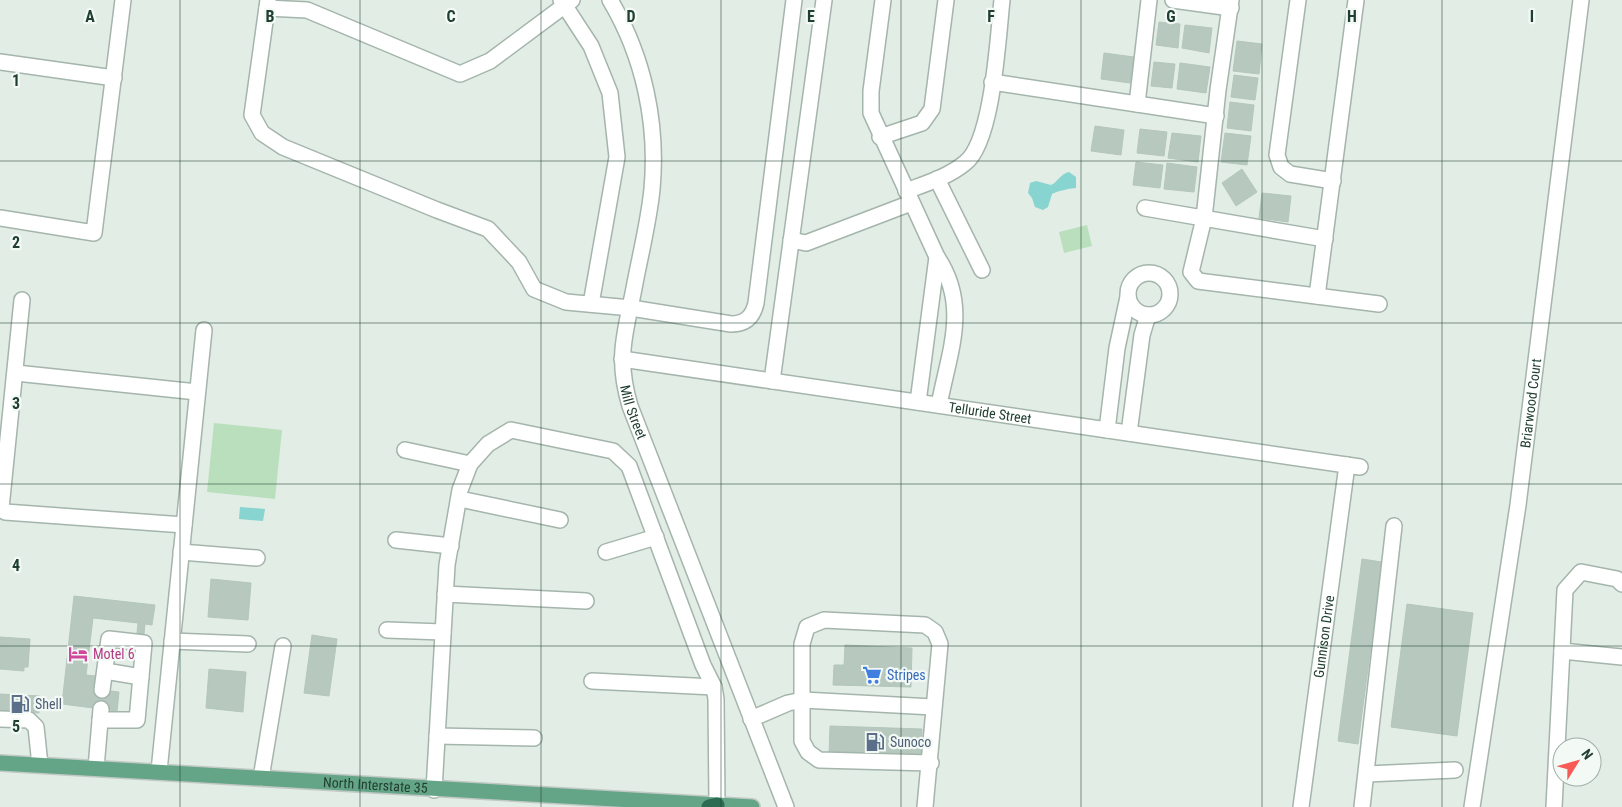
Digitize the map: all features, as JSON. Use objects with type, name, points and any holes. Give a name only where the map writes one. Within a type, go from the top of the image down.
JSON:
[{"type":"main road","name":"North Interstate 35","points":[[0,763],[159,771],[434,790],[752,807]]},
{"type":"street","points":[[0,218],[94,233],[123,0]]},
{"type":"street","name":"Mill Street","points":[[610,0],[632,42],[646,90],[654,141],[652,190],[631,308],[624,334],[623,381],[630,406],[786,807]]},
{"type":"street","points":[[591,304],[618,157],[610,93],[592,46],[566,2],[490,61],[460,74],[307,10],[267,4],[252,115],[262,133],[283,148],[488,229],[519,262],[534,289],[566,302],[631,308],[731,324],[744,322],[755,310],[794,0]]},
{"type":"street","points":[[772,381],[824,0]]},
{"type":"street","points":[[883,0],[871,91],[871,113],[880,137],[937,257],[947,273],[954,296],[956,314],[939,405]]},
{"type":"street","points":[[880,137],[922,123],[932,109],[946,0]]},
{"type":"street","points":[[791,240],[806,243],[909,197],[966,163],[980,141],[987,115],[1002,0]]},
{"type":"street","points":[[1137,104],[1149,0]]},
{"type":"street","points":[[1173,0],[1231,4],[1204,218],[1191,272]]},
{"type":"street","points":[[1298,0],[1277,156],[1281,167],[1290,174],[1333,181]]},
{"type":"street","points":[[1317,296],[1356,0]]},
{"type":"street","name":"Briarwood Court","points":[[1472,807],[1518,505],[1581,0]]},
{"type":"street","points":[[0,62],[114,78]]},
{"type":"street","points":[[992,82],[1216,116]]},
{"type":"street","points":[[937,179],[982,270]]},
{"type":"street","points":[[1145,208],[1325,239]]},
{"type":"street","points":[[918,402],[937,257]]},
{"type":"street","points":[[1165,280],[1191,272]]},
{"type":"street","points":[[1191,272],[1198,281],[1379,304]]},
{"type":"street","points":[[1107,430],[1116,358],[1128,297],[1131,282],[1144,274],[1151,273],[1165,280],[1169,287],[1168,304],[1156,314],[1148,315],[1135,310],[1128,297]]},
{"type":"street","points":[[22,300],[1,508],[5,512],[184,526]]},
{"type":"street","points":[[1129,433],[1142,335],[1148,315]]},
{"type":"street","points":[[159,771],[204,330]]},
{"type":"street","points":[[928,331],[952,334]]},
{"type":"street","points":[[1116,358],[1138,363]]},
{"type":"street","name":"Telluride Street","points":[[622,359],[1353,466]]},
{"type":"street","points":[[16,373],[197,392]]},
{"type":"street","points":[[434,790],[446,594],[460,490],[470,464],[488,444],[511,430],[613,451],[629,466],[703,665],[714,687],[716,699],[713,806]]},
{"type":"street","points":[[405,450],[470,464]]},
{"type":"street","name":"Gunnison Drive","points":[[1301,807],[1353,466]]},
{"type":"street","points":[[460,499],[560,520]]},
{"type":"street","points":[[1362,807],[1367,774],[1373,697],[1394,526]]},
{"type":"street","points":[[606,552],[656,537]]},
{"type":"street","points":[[396,540],[451,546]]},
{"type":"street","points":[[181,552],[257,558]]},
{"type":"street","points":[[1554,807],[1565,590],[1580,572],[1618,579],[1622,584]]},
{"type":"street","points":[[446,594],[586,601]]},
{"type":"street","points":[[925,807],[931,764],[940,644],[935,632],[925,625],[824,620],[807,627],[802,644],[802,741],[808,752],[819,760],[931,764]]},
{"type":"street","points":[[387,630],[443,632]]},
{"type":"street","points":[[96,768],[100,714],[137,720],[144,644],[108,639],[102,690]]},
{"type":"street","points":[[172,641],[248,644]]},
{"type":"street","points":[[260,778],[283,646]]},
{"type":"street","points":[[1562,651],[1622,657]]},
{"type":"street","points":[[105,671],[141,677]]},
{"type":"street","points":[[592,681],[714,687]]},
{"type":"street","points":[[751,719],[788,703],[803,700],[934,707]]},
{"type":"street","points":[[0,719],[29,720],[36,727],[40,765]]},
{"type":"street","points":[[437,736],[534,738]]},
{"type":"street","points":[[1367,774],[1456,770]]},
{"type":"green space","points":[[1087,225],[1092,246],[1064,253],[1059,232]]},
{"type":"green space","points":[[214,423],[282,430],[275,499],[207,492]]},
{"type":"water","points":[[1069,172],[1076,177],[1076,188],[1052,194],[1048,207],[1043,210],[1035,207],[1028,193],[1030,183],[1036,181],[1051,185],[1063,174]]},
{"type":"water","points":[[240,507],[265,509],[263,521],[239,519]]},
{"type":"building","points":[[1159,22],[1180,24],[1178,48],[1156,45]]},
{"type":"building","points":[[1185,25],[1212,28],[1209,53],[1182,48]]},
{"type":"building","points":[[1237,41],[1262,44],[1259,74],[1233,71]]},
{"type":"building","points":[[1104,53],[1134,57],[1130,83],[1101,79]]},
{"type":"building","points":[[1154,62],[1175,64],[1172,88],[1151,86]]},
{"type":"building","points":[[1180,63],[1210,67],[1206,93],[1177,89]]},
{"type":"building","points":[[1234,75],[1258,78],[1255,100],[1231,97]]},
{"type":"building","points":[[1230,102],[1254,105],[1251,131],[1227,128]]},
{"type":"building","points":[[1095,126],[1124,130],[1121,155],[1091,151]]},
{"type":"building","points":[[1140,129],[1167,132],[1164,156],[1137,153]]},
{"type":"building","points":[[1172,133],[1201,136],[1198,162],[1168,158]]},
{"type":"building","points":[[1225,133],[1251,136],[1247,165],[1221,162]]},
{"type":"building","points":[[1136,162],[1163,165],[1160,188],[1133,185]]},
{"type":"building","points":[[1167,163],[1197,167],[1194,192],[1164,189]]},
{"type":"building","points":[[1242,169],[1257,192],[1236,206],[1222,183]]},
{"type":"building","points":[[1262,193],[1291,196],[1288,222],[1259,218]]},
{"type":"building","points":[[1362,559],[1382,562],[1358,744],[1338,741]]},
{"type":"building","points":[[211,579],[251,583],[248,620],[208,617]]},
{"type":"building","name":"Motel 6","points":[[74,596],[155,605],[152,625],[145,624],[144,634],[137,633],[138,623],[93,618],[86,675],[96,676],[95,689],[119,692],[117,711],[62,704]]},
{"type":"building","points":[[1407,604],[1473,613],[1457,736],[1391,727]]},
{"type":"building","points":[[312,635],[337,639],[329,696],[304,693]]},
{"type":"building","points":[[0,637],[30,639],[28,667],[24,667],[24,671],[0,669]]},
{"type":"building","name":"Stripes","points":[[845,645],[912,648],[911,687],[833,685],[834,665],[844,665]]},
{"type":"building","points":[[209,669],[246,672],[243,712],[206,708]]},
{"type":"building","name":"Shell","points":[[0,694],[40,696],[39,713],[0,711]]},
{"type":"building","name":"Sunoco","points":[[830,726],[922,729],[921,759],[829,755]]},
{"type":"place","name":"Motel 6","points":[[78,654]]},
{"type":"place","name":"Stripes","points":[[872,675]]},
{"type":"place","name":"Shell","points":[[20,704]]},
{"type":"place","name":"Sunoco","points":[[875,742]]}]
